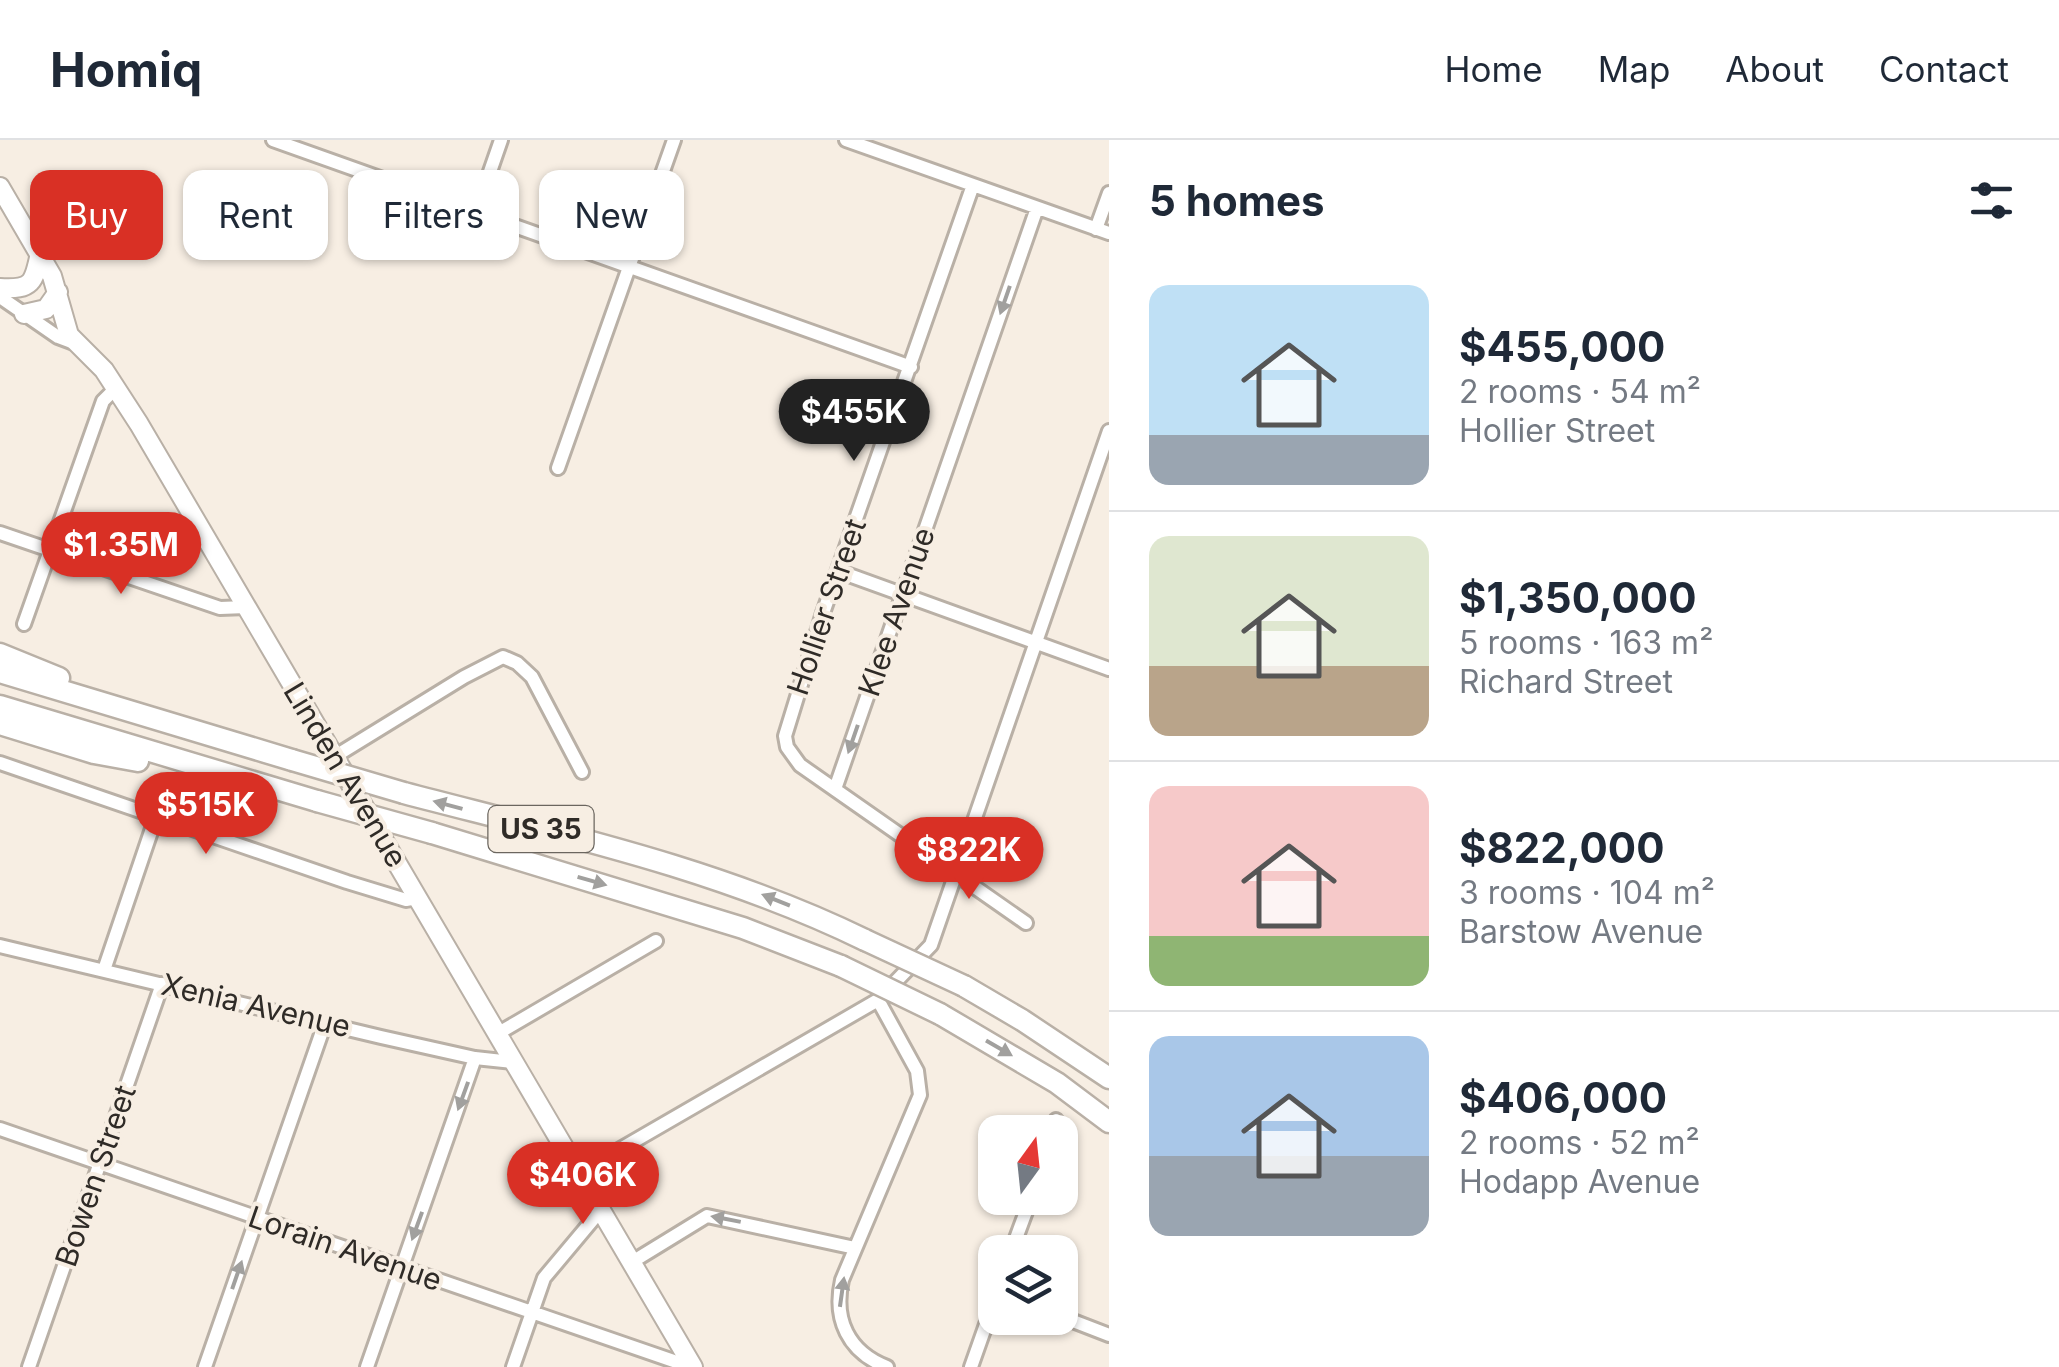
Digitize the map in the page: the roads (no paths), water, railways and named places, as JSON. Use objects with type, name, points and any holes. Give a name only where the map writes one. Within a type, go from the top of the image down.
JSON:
[{"type":"highway","points":[[0,654],[206,733]]},
{"type":"highway","name":"US 35","points":[[0,672],[404,794],[678,867],[769,897],[964,986],[1109,1078]]},
{"type":"highway","name":"US 35","points":[[0,706],[672,905],[812,952],[940,1014],[1057,1083],[1109,1122]]},
{"type":"highway","points":[[0,724],[94,753],[263,786]]},
{"type":"main road","name":"Linden Avenue","points":[[0,186],[30,236]]},
{"type":"main road","points":[[0,288],[28,286],[35,278],[39,260]]},
{"type":"main road","name":"Linden Avenue","points":[[43,260],[58,292],[64,324],[116,388],[692,1367]]},
{"type":"main road","points":[[24,314],[46,309],[58,292]]},
{"type":"street","points":[[273,140],[302,145],[367,170]]},
{"type":"street","points":[[491,170],[501,140]]},
{"type":"street","points":[[558,468],[674,140]]},
{"type":"street","points":[[846,140],[1102,231],[1109,192]]},
{"type":"street","name":"Hollier Street","points":[[836,789],[800,765],[787,747],[788,722],[974,185]]},
{"type":"street","name":"Klee Avenue","points":[[836,789],[1037,208]]},
{"type":"street","points":[[519,227],[911,366]]},
{"type":"street","points":[[0,297],[58,337],[76,343]]},
{"type":"street","points":[[24,624],[103,401],[116,388]]},
{"type":"street","points":[[579,1173],[878,1000],[931,944],[1109,431]]},
{"type":"street","points":[[0,533],[220,608],[246,607]]},
{"type":"street","points":[[838,571],[1109,670]]},
{"type":"street","points":[[334,757],[464,676],[503,657],[518,663],[532,677],[582,772]]},
{"type":"street","points":[[0,764],[391,896],[417,898]]},
{"type":"street","points":[[836,789],[1026,923]]},
{"type":"street","points":[[104,970],[156,817]]},
{"type":"street","points":[[497,1034],[656,941]]},
{"type":"street","name":"Xenia Avenue","points":[[0,946],[476,1058],[512,1062]]},
{"type":"street","name":"Bowen Street","points":[[29,1367],[162,984]]},
{"type":"street","points":[[878,1000],[917,1071],[920,1095],[839,1292],[840,1318],[856,1348],[887,1367]]},
{"type":"street","points":[[205,1367],[326,1023]]},
{"type":"street","points":[[368,1367],[476,1058]]},
{"type":"street","name":"Lorain Avenue","points":[[0,1130],[660,1362],[692,1367]]},
{"type":"street","points":[[513,1367],[548,1271],[601,1210]]},
{"type":"street","points":[[632,1262],[706,1216],[855,1248]]},
{"type":"street","points":[[1078,1323],[1109,1334]]},
{"type":"street","points":[[970,1367],[982,1335]]}]
